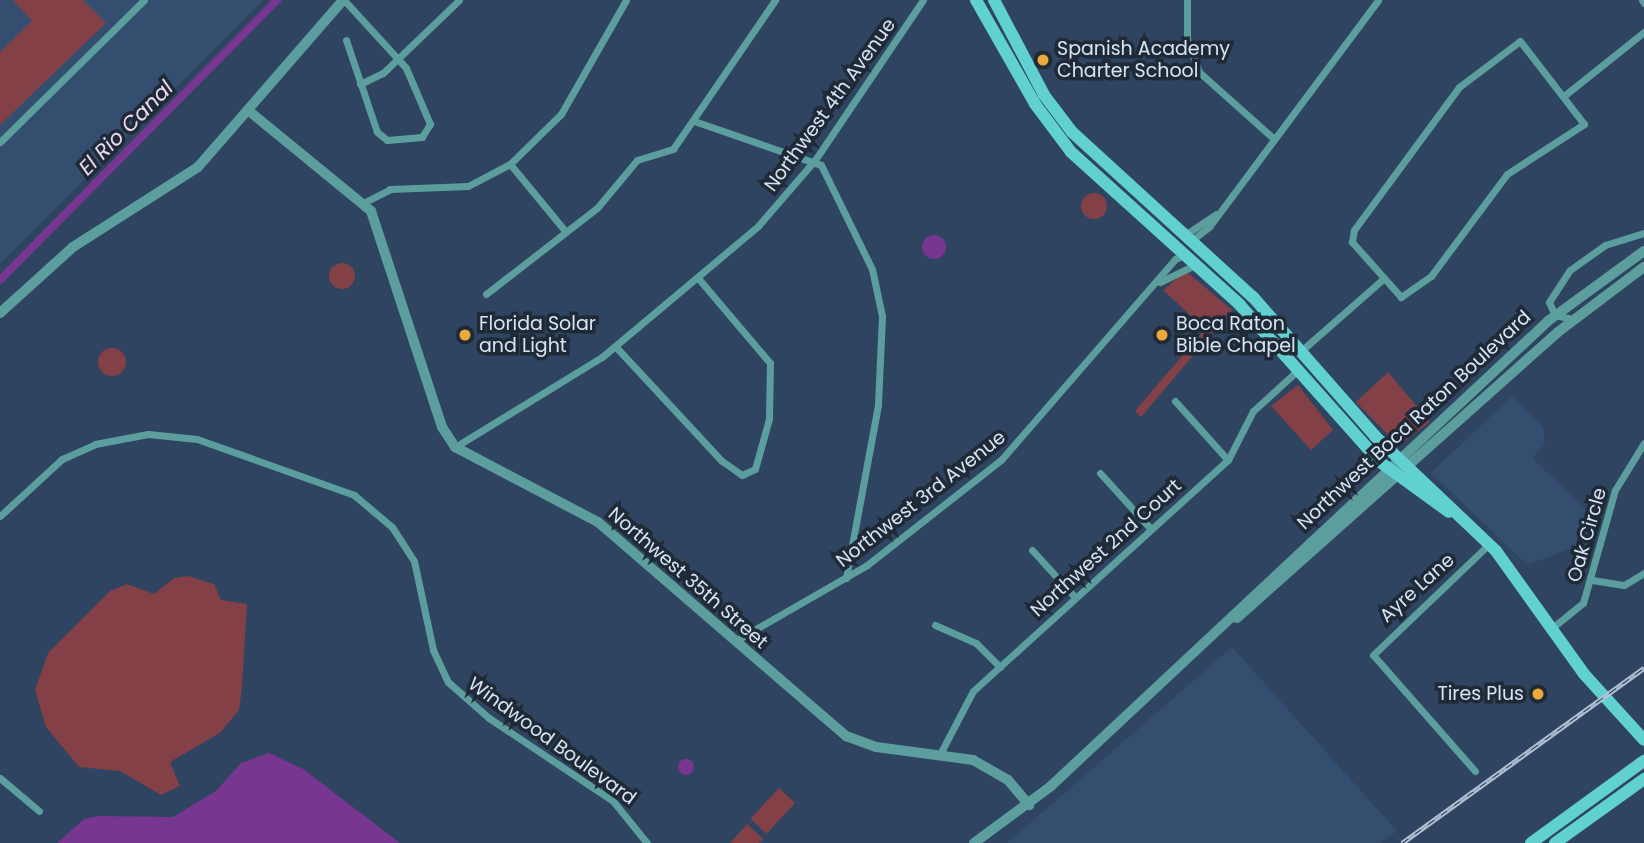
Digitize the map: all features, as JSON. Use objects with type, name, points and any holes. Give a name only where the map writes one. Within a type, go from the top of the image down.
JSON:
[{"type":"main road","points":[[976,0],[1059,138],[1196,265],[1298,370],[1388,469],[1464,520]]},
{"type":"main road","points":[[994,0],[1057,114],[1123,180],[1255,299],[1399,460],[1489,544],[1552,628],[1644,740]]},
{"type":"main road","points":[[1059,138],[1123,180]]},
{"type":"main road","points":[[1121,198],[1175,237],[1188,238]]},
{"type":"main road","points":[[1185,255],[1199,257],[1255,299]]},
{"type":"main road","points":[[1531,843],[1644,761]]},
{"type":"main road","points":[[1555,843],[1644,779]]},
{"type":"street","points":[[0,142],[144,0]]},
{"type":"street","points":[[0,313],[74,247],[187,176],[248,111],[344,0],[399,59],[428,131],[414,139],[382,137],[360,84],[346,40]]},
{"type":"street","points":[[360,84],[399,59],[459,0]]},
{"type":"street","points":[[365,202],[390,189],[468,186],[510,164],[561,114],[626,0]]},
{"type":"street","points":[[486,294],[609,196],[637,160],[673,149],[775,0]]},
{"type":"street","name":"Northwest 4th Avenue","points":[[455,447],[615,346],[758,226],[814,160],[923,0]]},
{"type":"street","points":[[1187,0],[1187,39],[1205,82],[1273,138]]},
{"type":"street","points":[[1188,238],[1216,213],[1378,0]]},
{"type":"street","points":[[1566,95],[1644,32]]},
{"type":"street","points":[[1520,41],[1566,95],[1584,124],[1507,174],[1412,294],[1401,297],[1352,242],[1354,230],[1459,87],[1520,41]]},
{"type":"street","points":[[248,111],[365,202],[439,420],[455,447]]},
{"type":"street","points":[[694,121],[814,160],[829,175],[872,269],[882,316],[878,405],[846,578]]},
{"type":"street","points":[[510,164],[566,232]]},
{"type":"street","points":[[1572,319],[1555,315],[1550,298],[1576,264],[1617,239],[1644,233]]},
{"type":"street","name":"Northwest Boca Raton Boulevard","points":[[974,843],[1029,805],[1220,630],[1388,469],[1555,315],[1644,251]]},
{"type":"street","name":"Northwest 3rd Avenue","points":[[735,641],[846,578],[1001,460],[1185,255]]},
{"type":"street","name":"Northwest 3rd Avenue","points":[[1154,287],[1179,268],[1196,265]]},
{"type":"street","name":"Northwest Boca Raton Boulevard","points":[[1220,630],[1267,597],[1572,319],[1644,267]]},
{"type":"street","points":[[615,346],[676,418],[734,471],[748,473],[760,459],[770,363],[698,278]]},
{"type":"street","points":[[1301,351],[1383,279]]},
{"type":"street","name":"Northwest 2nd Court","points":[[940,754],[966,700],[1074,597],[1228,460],[1253,411],[1298,370]]},
{"type":"street","points":[[1175,401],[1228,460]]},
{"type":"street","name":"Windwood Boulevard","points":[[0,516],[62,459],[103,441],[148,434],[197,439],[354,495],[392,527],[414,561],[433,650],[448,682],[489,718],[613,800],[647,843]]},
{"type":"street","name":"Oak Circle","points":[[1552,628],[1580,606],[1592,580],[1615,490],[1644,443]]},
{"type":"street","name":"Northwest 35th Street","points":[[455,447],[598,522],[846,736],[876,747],[940,754],[993,769],[1029,805]]},
{"type":"street","points":[[1100,473],[1151,529]]},
{"type":"street","name":"Ayre Lane","points":[[1475,771],[1374,659],[1380,642],[1489,544]]},
{"type":"street","points":[[1032,550],[1074,597]]},
{"type":"street","points":[[1592,580],[1625,585],[1644,573]]},
{"type":"street","points":[[935,625],[976,643],[1000,667]]},
{"type":"street","points":[[0,778],[39,811]]},
{"type":"shaded area","points":[[0,0],[263,0],[0,264]]},
{"type":"shaded area","points":[[13,0],[83,0],[106,23],[0,125],[0,52],[32,21]]},
{"type":"shaded area","points":[[1094,193],[1104,196],[1107,206],[1104,216],[1094,219],[1084,216],[1081,206],[1084,196]]},
{"type":"shaded area","points":[[934,235],[945,242],[946,247],[939,258],[934,259],[923,252],[922,247],[929,236]]},
{"type":"shaded area","points":[[342,263],[351,267],[355,276],[351,285],[342,289],[333,285],[329,276],[333,267]]},
{"type":"shaded area","points":[[1186,271],[1232,310],[1141,417],[1135,411],[1205,329],[1163,290]]},
{"type":"shaded area","points":[[112,348],[122,352],[126,362],[122,372],[112,376],[102,372],[98,362],[102,352]]},
{"type":"shaded area","points":[[1388,372],[1430,422],[1405,441],[1393,440],[1356,402]]},
{"type":"shaded area","points":[[1298,385],[1333,430],[1311,450],[1271,406]]},
{"type":"shaded area","points":[[1512,396],[1543,427],[1545,444],[1532,458],[1591,514],[1583,544],[1527,565],[1431,473]]},
{"type":"shaded area","points":[[188,576],[214,584],[221,600],[247,604],[242,687],[239,710],[220,733],[170,762],[180,786],[161,795],[120,771],[79,767],[46,727],[35,690],[48,653],[110,591],[127,584],[154,594],[174,578]]},
{"type":"shaded area","points":[[1232,647],[1397,831],[1380,843],[1007,843]]},
{"type":"shaded area","points":[[269,753],[303,769],[400,843],[57,843],[84,819],[98,816],[173,817],[216,791],[241,763]]},
{"type":"shaded area","points":[[686,759],[692,761],[692,773],[686,775],[680,773],[678,767],[680,761]]},
{"type":"shaded area","points":[[779,788],[795,803],[766,834],[750,819]]},
{"type":"shaded area","points":[[747,824],[763,839],[759,843],[730,843]]},
{"type":"waterway","name":"El Rio Canal","points":[[0,280],[277,0]]},
{"type":"railway","points":[[1402,843],[1644,668]]},
{"type":"place","name":"Spanish Academy Charter School","points":[[1043,60]]},
{"type":"place","name":"Florida Solar and Light","points":[[465,335]]},
{"type":"place","name":"Boca Raton Bible Chapel","points":[[1162,335]]},
{"type":"place","name":"Tires Plus","points":[[1538,694]]}]
